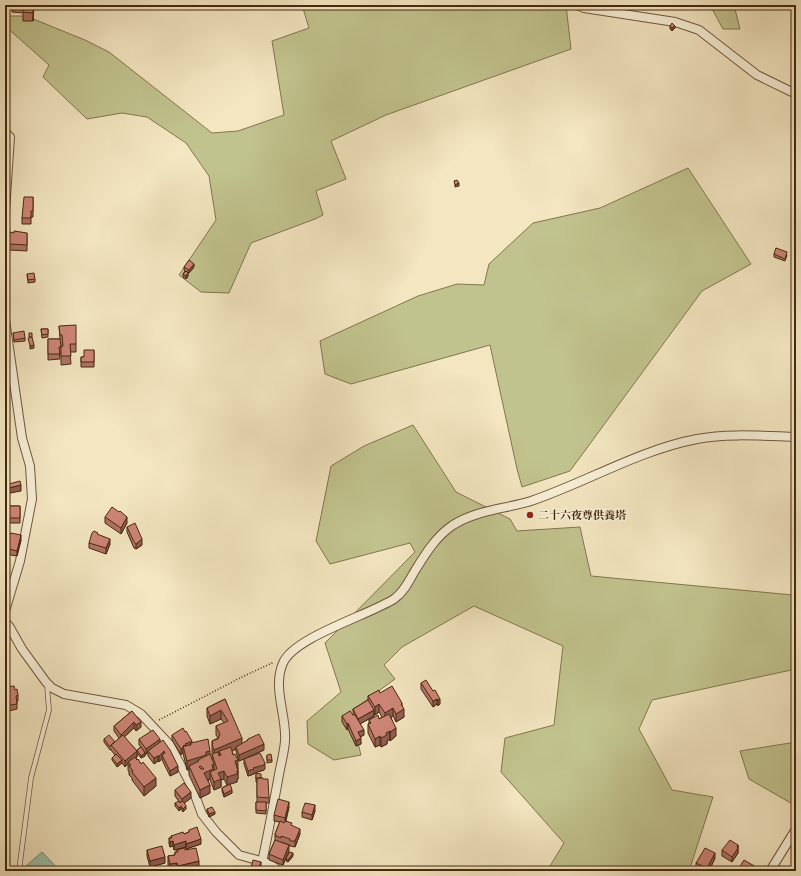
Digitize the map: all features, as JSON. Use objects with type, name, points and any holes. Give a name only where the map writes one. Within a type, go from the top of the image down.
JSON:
[{"type":"street","points":[[577,5],[584,8],[675,22],[699,30],[757,75],[796,94]]},
{"type":"street","points":[[5,132],[10,137],[5,212]]},
{"type":"street","points":[[5,320],[22,438],[30,466],[32,499],[20,561],[5,611]]},
{"type":"street","points":[[262,862],[285,743],[279,676],[283,663],[292,651],[324,632],[382,605],[399,595],[422,559],[440,535],[453,525],[467,518],[487,511],[530,501],[622,463],[686,441],[711,437],[796,437]]},
{"type":"street","points":[[5,622],[9,626],[22,649],[52,688],[64,694],[126,705],[141,714],[170,745],[192,787],[202,814],[230,847],[239,855],[262,862],[268,862],[280,871]]},
{"type":"street","points":[[770,871],[796,829]]},
{"type":"lane","points":[[19,871],[31,778],[49,710],[46,682]]},
{"type":"path","points":[[151,725],[240,678],[274,662]]},
{"type":"green space","points":[[302,5],[566,5],[571,49],[386,115],[331,141],[346,179],[316,191],[323,215],[251,243],[229,293],[201,292],[179,275],[216,220],[209,176],[186,143],[147,117],[122,113],[87,119],[43,77],[49,65],[5,26],[5,22],[9,16],[26,16],[85,40],[109,52],[212,133],[238,131],[284,115],[272,41],[309,28]]},
{"type":"green space","points":[[710,5],[734,5],[740,29],[723,29]]},
{"type":"green space","points":[[688,168],[751,264],[702,291],[570,471],[522,487],[490,345],[351,384],[325,374],[320,341],[418,296],[457,284],[484,285],[489,264],[533,223],[600,208]]},
{"type":"green space","points":[[413,425],[456,492],[510,519],[517,531],[580,527],[591,576],[793,595],[796,599],[796,669],[652,700],[639,729],[672,790],[713,797],[689,871],[547,871],[564,843],[501,772],[505,738],[554,725],[563,646],[474,606],[402,647],[384,665],[395,679],[350,712],[361,755],[334,760],[308,744],[307,721],[341,692],[325,643],[415,552],[410,543],[330,564],[316,541],[331,466],[364,446]]},
{"type":"green space","points":[[796,742],[796,806],[749,779],[740,751]]},
{"type":"shaded area","points":[[42,852],[60,871],[25,871],[26,866]]},
{"type":"building","points":[[24,5],[33,5],[33,13],[23,12]]},
{"type":"building","points":[[672,23],[675,26],[672,28],[670,26]]},
{"type":"building","points":[[457,180],[459,183],[455,185],[454,181]]},
{"type":"building","points":[[24,197],[33,197],[33,211],[31,211],[31,218],[22,218]]},
{"type":"building","points":[[14,231],[27,233],[27,245],[9,244],[10,232],[14,233]]},
{"type":"building","points":[[776,248],[787,252],[785,259],[774,254]]},
{"type":"building","points":[[189,260],[194,264],[189,270],[184,267]]},
{"type":"building","points":[[186,271],[188,273],[186,276],[183,274]]},
{"type":"building","points":[[34,273],[35,279],[28,280],[27,274]]},
{"type":"building","points":[[76,325],[76,344],[70,344],[71,356],[61,356],[61,346],[63,346],[59,326]]},
{"type":"building","points":[[41,329],[48,329],[48,334],[42,335]]},
{"type":"building","points":[[24,331],[25,338],[14,340],[13,333]]},
{"type":"building","points":[[29,333],[32,333],[32,337],[29,337]]},
{"type":"building","points":[[32,337],[34,345],[30,346],[28,338]]},
{"type":"building","points":[[48,339],[60,339],[60,354],[48,354]]},
{"type":"building","points":[[84,350],[94,350],[94,362],[81,362],[81,357],[84,357]]},
{"type":"building","points":[[5,472],[9,484],[20,481],[21,485],[5,489]]},
{"type":"building","points":[[9,506],[20,506],[20,518],[9,518]]},
{"type":"building","points":[[112,507],[127,517],[121,528],[105,517]]},
{"type":"building","points":[[5,509],[8,509],[8,518],[5,519]]},
{"type":"building","points":[[135,523],[142,539],[136,544],[127,527]]},
{"type":"building","points":[[94,531],[98,533],[97,534],[110,539],[106,548],[89,543]]},
{"type":"building","points":[[5,533],[21,535],[17,551],[5,548]]},
{"type":"building","points":[[426,680],[433,691],[435,690],[440,699],[433,701],[421,683]]},
{"type":"building","points":[[14,686],[15,690],[17,689],[18,695],[16,696],[17,704],[5,706],[5,687]]},
{"type":"building","points":[[392,686],[404,709],[396,714],[393,708],[385,713],[379,704],[375,707],[368,696],[379,690],[380,693]]},
{"type":"building","points":[[225,699],[242,738],[214,750],[212,741],[218,739],[220,734],[216,726],[228,721],[221,710],[210,716],[207,708]]},
{"type":"building","points":[[368,700],[374,710],[358,719],[353,709]]},
{"type":"building","points":[[132,711],[141,722],[136,725],[134,722],[121,735],[114,726]]},
{"type":"building","points":[[350,711],[353,715],[355,715],[364,730],[358,732],[361,738],[356,741],[348,723],[347,724],[342,716]]},
{"type":"building","points":[[389,714],[396,728],[386,733],[387,735],[381,738],[380,736],[375,739],[368,724],[371,723],[369,720],[378,715],[379,719]]},
{"type":"building","points":[[183,728],[192,741],[185,744],[186,746],[183,746],[184,747],[181,749],[172,735]]},
{"type":"building","points":[[153,730],[160,739],[146,749],[139,739]]},
{"type":"building","points":[[259,734],[264,744],[239,755],[236,747]]},
{"type":"building","points":[[109,735],[115,742],[110,747],[104,739]]},
{"type":"building","points":[[123,735],[137,751],[125,761],[111,745]]},
{"type":"building","points":[[208,739],[210,751],[206,752],[206,755],[187,761],[183,746]]},
{"type":"building","points":[[163,740],[178,766],[170,771],[162,755],[165,753],[164,751],[159,756],[154,758],[148,751]]},
{"type":"building","points":[[141,747],[145,753],[141,756],[137,750]]},
{"type":"building","points":[[231,747],[233,755],[235,754],[238,760],[235,761],[238,771],[237,774],[227,777],[224,771],[218,773],[221,779],[214,782],[210,772],[217,769],[212,754],[218,752],[219,756],[221,755],[219,751]]},
{"type":"building","points":[[260,753],[265,763],[264,765],[248,771],[244,759]]},
{"type":"building","points":[[116,754],[122,760],[117,764],[112,758]]},
{"type":"building","points":[[210,754],[214,764],[212,765],[213,769],[204,773],[210,785],[200,790],[189,766],[199,761],[198,760]]},
{"type":"building","points":[[271,754],[272,760],[267,760],[267,755]]},
{"type":"building","points":[[135,757],[141,764],[143,762],[156,778],[144,787],[129,766],[131,765],[128,762]]},
{"type":"building","points":[[256,773],[261,774],[261,778],[256,779]]},
{"type":"building","points":[[257,778],[268,779],[269,798],[257,797]]},
{"type":"building","points":[[184,783],[191,792],[182,799],[175,790]]},
{"type":"building","points":[[230,784],[232,790],[224,794],[222,788]]},
{"type":"building","points":[[278,799],[289,802],[285,818],[274,815]]},
{"type":"building","points":[[179,801],[180,803],[183,801],[186,806],[183,809],[181,806],[179,808],[175,803]]},
{"type":"building","points":[[256,802],[266,802],[266,811],[256,810]]},
{"type":"building","points":[[305,803],[315,805],[312,815],[302,812]]},
{"type":"building","points":[[212,807],[215,812],[209,814],[207,809]]},
{"type":"building","points":[[280,821],[284,823],[285,821],[292,823],[291,825],[300,829],[295,841],[290,841],[290,839],[281,836],[281,838],[276,836],[275,834]]},
{"type":"building","points":[[197,827],[201,839],[186,844],[186,841],[174,845],[173,841],[170,842],[169,838],[172,838],[171,836],[183,832],[184,834]]},
{"type":"building","points":[[275,840],[289,845],[283,860],[269,854]]},
{"type":"building","points":[[730,840],[738,845],[738,848],[732,857],[722,850]]},
{"type":"building","points":[[162,846],[165,857],[150,861],[147,850]]},
{"type":"building","points":[[184,848],[185,850],[196,848],[199,861],[178,866],[177,863],[170,864],[168,856],[175,855],[175,852],[178,852],[177,850]]},
{"type":"building","points":[[705,848],[715,853],[707,868],[696,863]]},
{"type":"building","points":[[290,852],[293,853],[288,860],[286,858]]},
{"type":"building","points":[[253,860],[261,862],[258,871],[250,871]]},
{"type":"building","points":[[744,860],[756,867],[753,871],[737,871]]},
{"type":"building","points":[[236,866],[241,868],[240,871],[234,871]]},
{"type":"building","points":[[725,866],[729,869],[728,871],[723,870]]},
{"type":"place","name":"二十六夜尊供養塔","points":[[530,515]]}]
